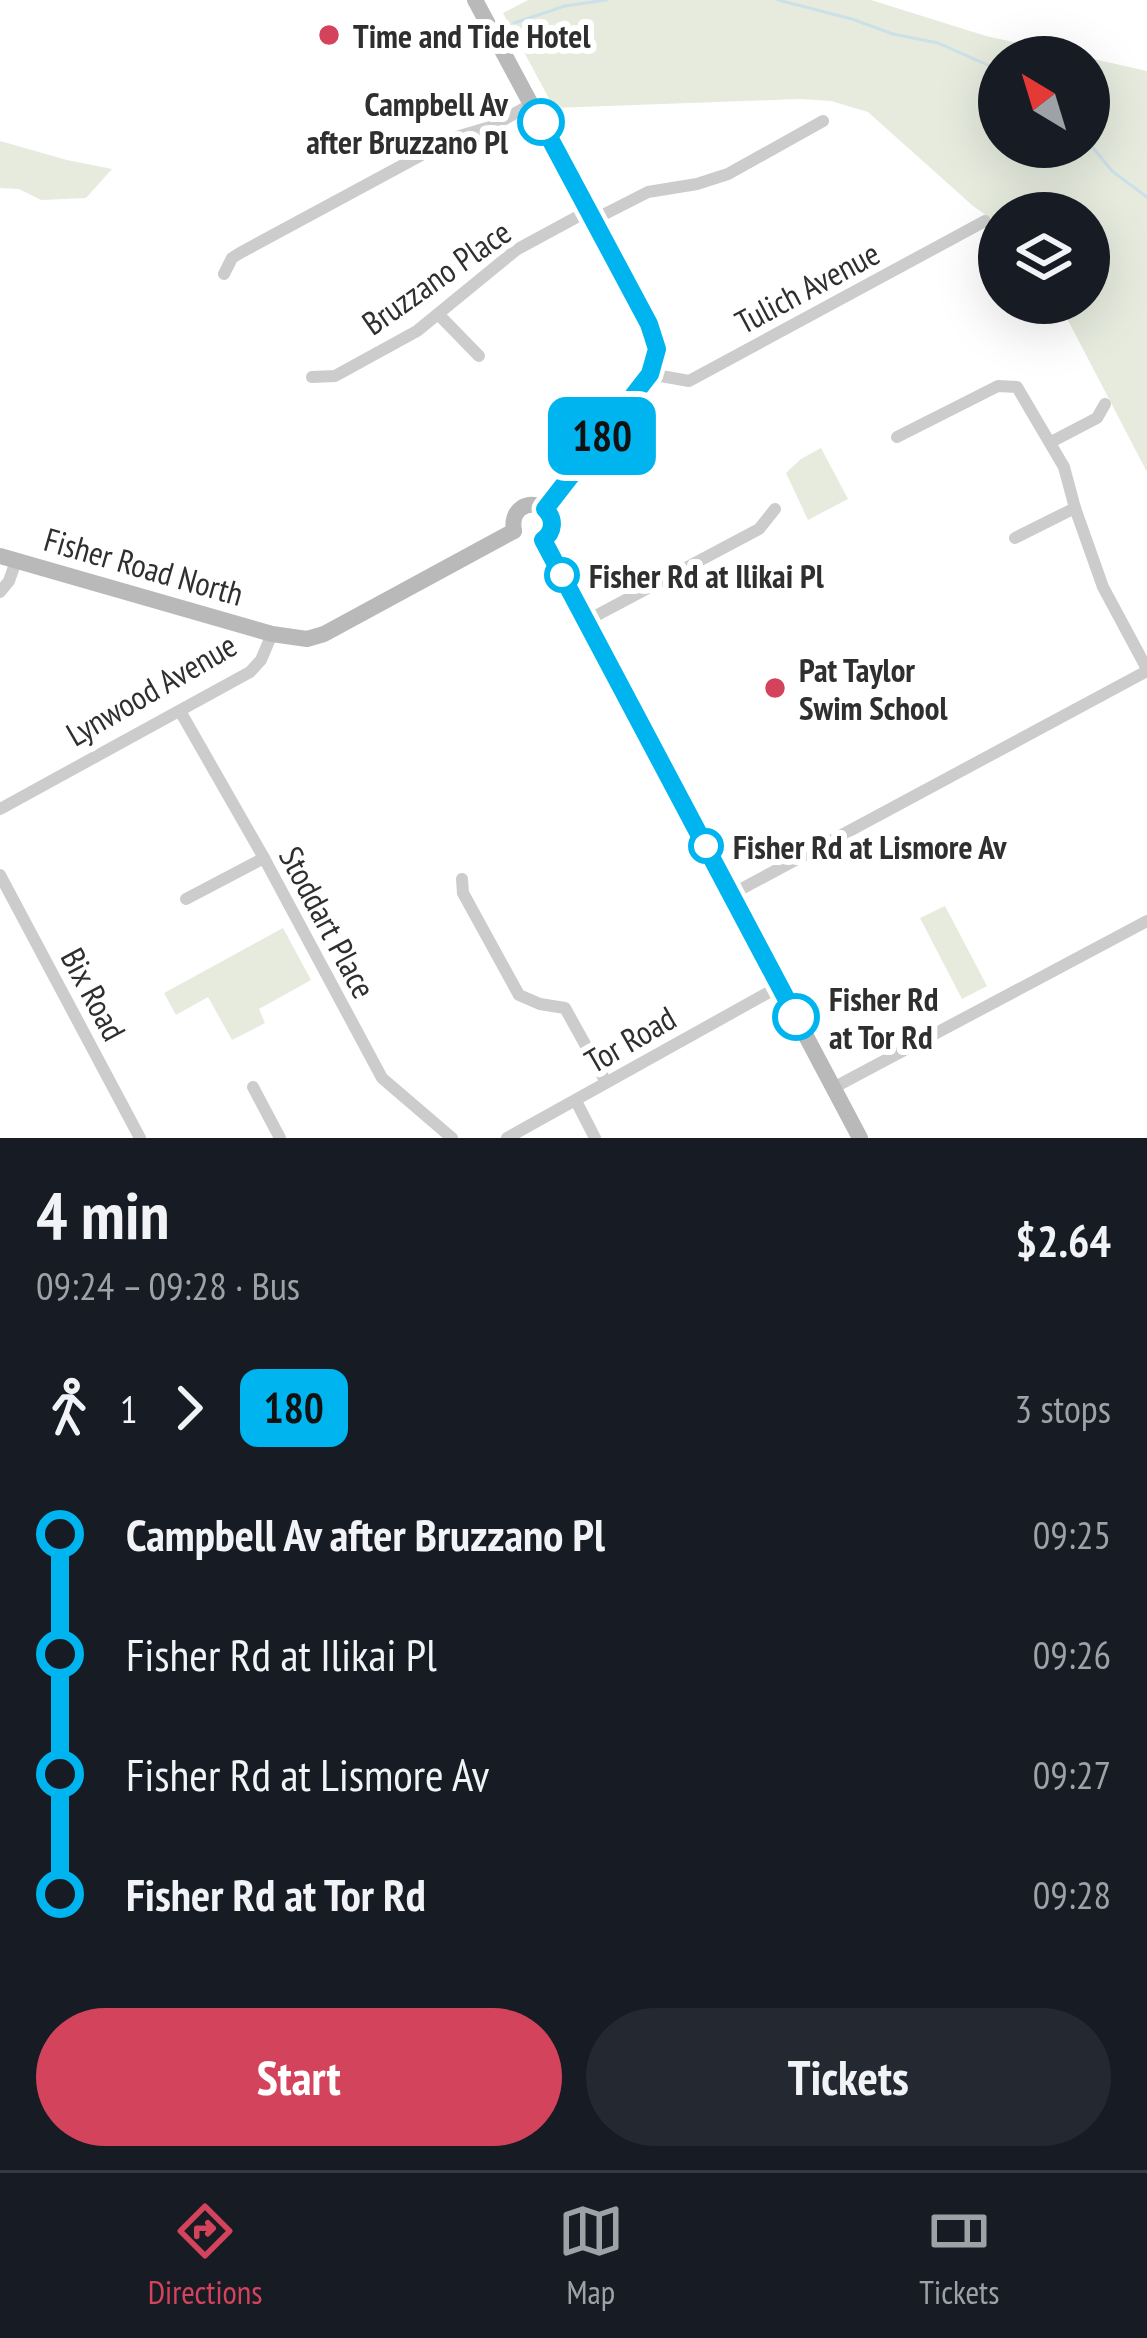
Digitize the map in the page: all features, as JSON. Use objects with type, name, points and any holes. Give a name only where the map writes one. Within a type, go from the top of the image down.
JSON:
[{"type":"main road","points":[[475,0],[657,349],[650,374],[545,509]]},
{"type":"main road","points":[[533,504],[551,518],[552,528],[543,540],[529,543],[514,531],[513,518],[521,507],[533,504]]},
{"type":"main road","name":"Lynwood Avenue","points":[[272,634],[307,639],[324,634],[514,531]]},
{"type":"main road","points":[[543,540],[860,1138]]},
{"type":"main road","name":"Fisher Road North","points":[[8,559],[272,634]]},
{"type":"street","points":[[224,274],[232,258],[453,138],[490,127],[532,104]]},
{"type":"street","name":"Bruzzano Place","points":[[312,377],[335,376],[417,331],[516,250],[649,192],[728,174],[823,121]]},
{"type":"street","name":"Tulich Avenue","points":[[650,374],[689,381],[978,225]]},
{"type":"street","points":[[439,315],[479,356]]},
{"type":"street","points":[[732,894],[1147,670],[1103,587],[1064,466],[1017,387],[998,386],[897,437]]},
{"type":"street","points":[[1051,442],[1097,418],[1105,404]]},
{"type":"street","points":[[1016,538],[1075,508]]},
{"type":"street","points":[[586,621],[759,529],[775,509]]},
{"type":"street","points":[[0,592],[9,581],[8,559]]},
{"type":"street","name":"Lynwood Avenue","points":[[0,808],[250,671],[261,660],[272,634]]},
{"type":"street","name":"Stoddart Place","points":[[180,711],[382,1078],[452,1138]]},
{"type":"street","points":[[186,898],[264,858]]},
{"type":"street","name":"Bix Road","points":[[0,875],[140,1138]]},
{"type":"street","points":[[462,879],[463,893],[518,994],[565,1008],[606,1082]]},
{"type":"street","points":[[833,1088],[1147,921]]},
{"type":"street","name":"Tor Road","points":[[507,1138],[780,986]]},
{"type":"street","points":[[253,1087],[280,1138]]},
{"type":"street","points":[[576,1101],[595,1138]]},
{"type":"shaded area","points":[[528,0],[871,0],[986,36],[978,36],[978,168],[1110,168],[1110,63],[1147,71],[1147,472],[1070,324],[1110,324],[1110,192],[978,192],[978,209],[868,112],[831,101],[554,108],[503,13]]},
{"type":"shaded area","points":[[0,141],[112,169],[86,198],[41,200],[19,189],[0,188]]},
{"type":"shaded area","points":[[821,448],[848,499],[808,520],[786,473]]},
{"type":"shaded area","points":[[945,906],[987,986],[962,999],[920,918]]},
{"type":"shaded area","points":[[283,928],[311,980],[259,1009],[265,1023],[232,1040],[208,997],[176,1015],[164,993]]},
{"type":"waterway","points":[[514,23],[565,6],[606,0]]},
{"type":"waterway","points":[[778,0],[938,43],[978,61]]},
{"type":"waterway","points":[[1110,168],[1147,197]]},
{"type":"bus line","name":"180","points":[[541,122],[649,324],[657,349],[650,374],[545,509],[552,528],[543,540],[796,1017]]},
{"type":"place","name":"Time and Tide Hotel","points":[[329,35]]},
{"type":"place","name":"Campbell Av after Bruzzano Pl","points":[[541,122]]},
{"type":"place","name":"Fisher Rd at Ilikai Pl","points":[[562,575]]},
{"type":"place","name":"Pat Taylor Swim School","points":[[775,688]]},
{"type":"place","name":"Fisher Rd at Lismore Av","points":[[706,846]]},
{"type":"place","name":"Fisher Rd at Tor Rd","points":[[796,1017]]}]
